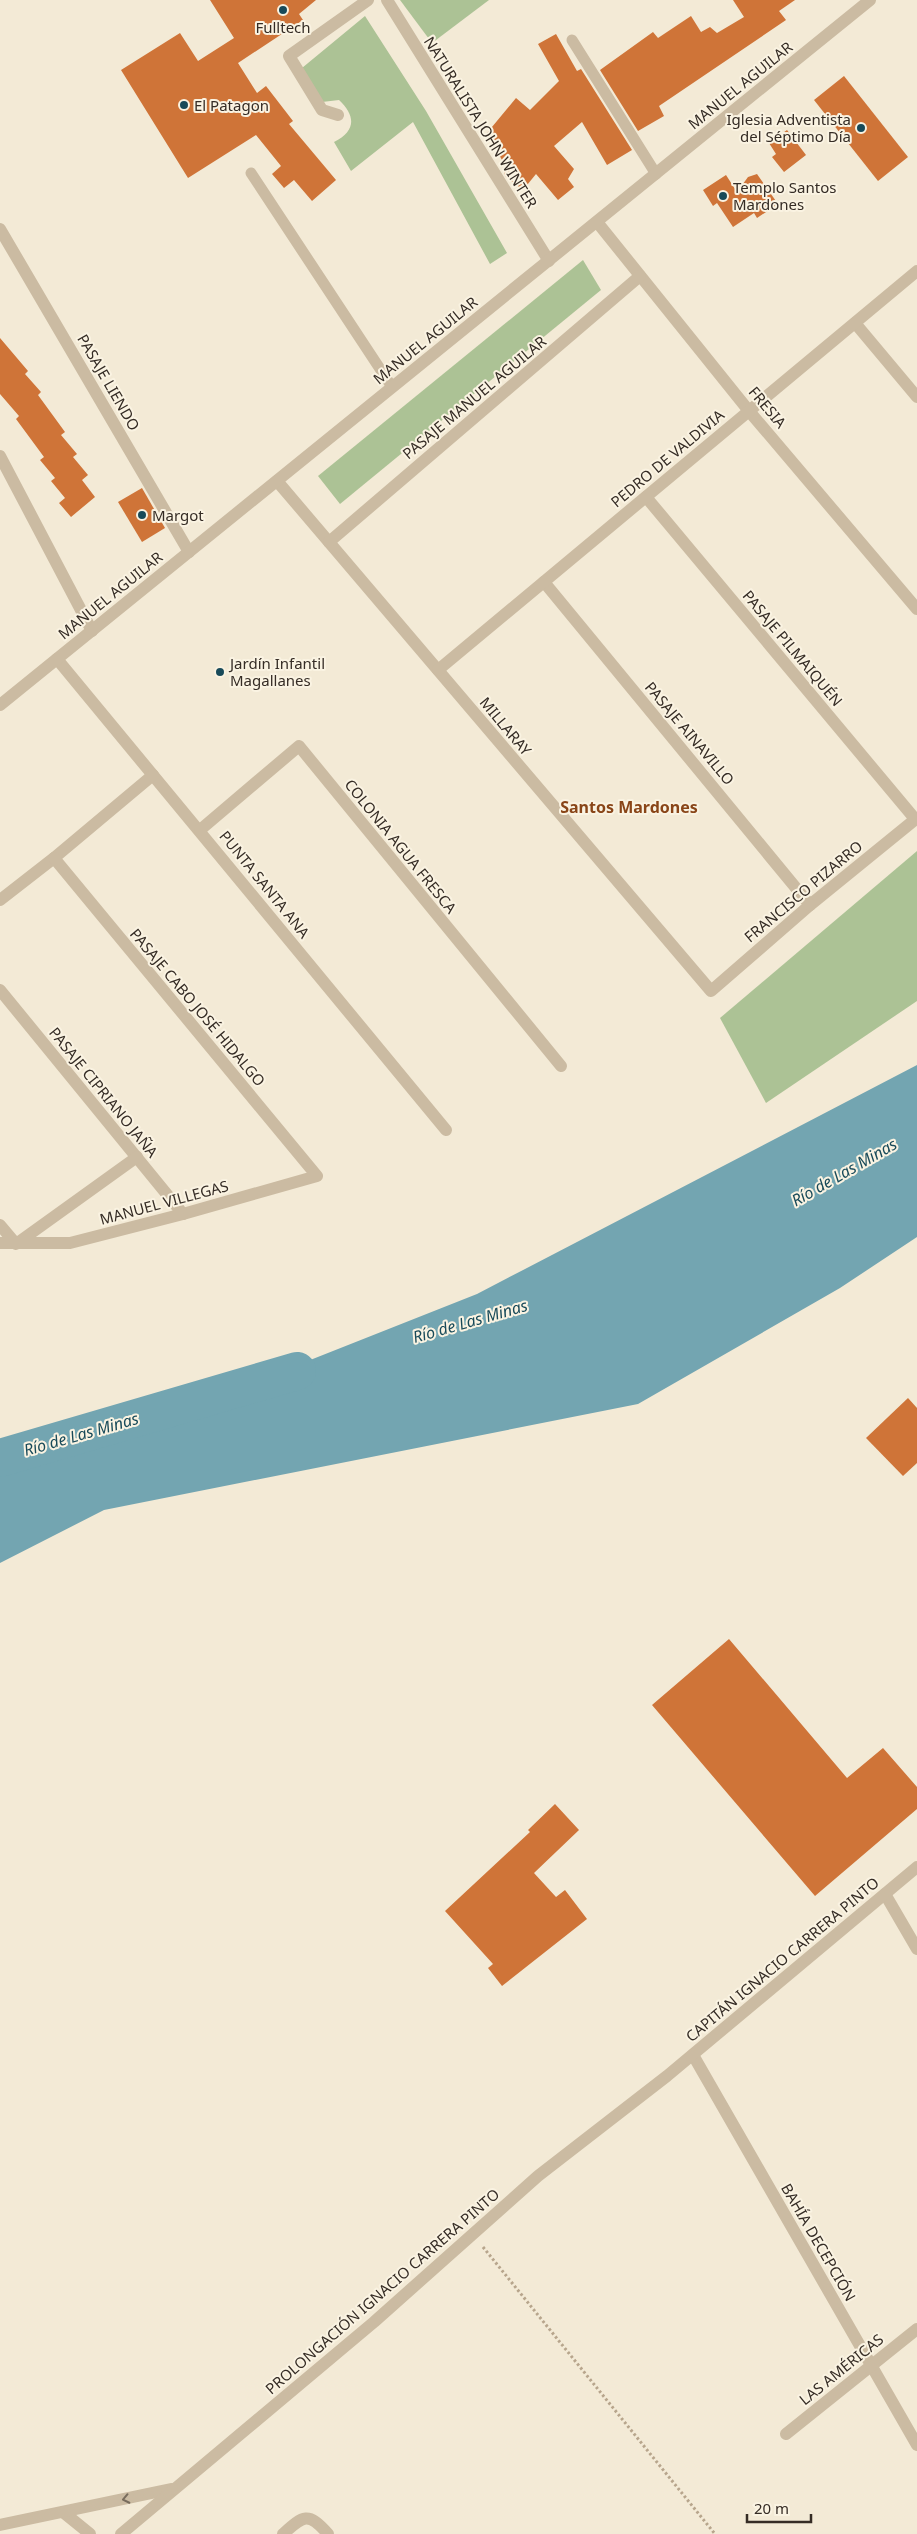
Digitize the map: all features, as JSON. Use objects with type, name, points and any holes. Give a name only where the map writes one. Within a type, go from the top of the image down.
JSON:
[{"type":"street","points":[[338,115],[322,110],[290,56],[368,0]]},
{"type":"street","name":"NATURALISTA JOHN WINTER","points":[[387,0],[549,261]]},
{"type":"street","name":"MANUEL AGUILAR","points":[[0,706],[870,0]]},
{"type":"street","name":"FRESIA","points":[[597,222],[749,411],[917,610]]},
{"type":"street","name":"PASAJE LIENDO","points":[[0,229],[189,552]]},
{"type":"street","name":"PEDRO DE VALDIVIA","points":[[438,670],[917,271]]},
{"type":"street","name":"PASAJE MANUEL AGUILAR","points":[[329,542],[640,276]]},
{"type":"street","points":[[855,323],[917,397]]},
{"type":"street","points":[[0,456],[92,631]]},
{"type":"street","name":"MILLARAY","points":[[277,481],[711,991]]},
{"type":"street","name":"PASAJE PILMAIQUÉN","points":[[646,497],[916,818]]},
{"type":"street","name":"PASAJE AINAVILLO","points":[[544,582],[810,905]]},
{"type":"street","name":"PUNTA SANTA ANA","points":[[57,659],[446,1130]]},
{"type":"street","name":"COLONIA AGUA FRESCA","points":[[200,830],[299,746],[561,1066]]},
{"type":"street","points":[[0,900],[54,858],[153,775]]},
{"type":"street","name":"FRANCISCO PIZARRO","points":[[711,991],[810,905],[916,818]]},
{"type":"street","name":"PASAJE CABO JOSÉ HIDALGO","points":[[54,858],[317,1176]]},
{"type":"street","name":"PASAJE CIPRIANO JAÑA","points":[[0,990],[183,1214]]},
{"type":"street","name":"MANUEL VILLEGAS","points":[[16,1244],[136,1157]]},
{"type":"street","name":"MANUEL VILLEGAS","points":[[0,1243],[70,1243],[183,1214],[317,1176]]},
{"type":"street","points":[[0,1225],[16,1244]]},
{"type":"street","name":"CAPITÁN IGNACIO CARRERA PINTO","points":[[668,2076],[917,1867]]},
{"type":"street","points":[[885,1894],[917,1949]]},
{"type":"street","name":"BAHÍA DECEPCIÓN","points":[[693,2055],[917,2444]]},
{"type":"street","name":"PROLONGACIÓN IGNACIO CARRERA PINTO","points":[[121,2534],[218,2455],[474,2235],[538,2176],[668,2076]]},
{"type":"street","name":"LAS AMÉRICAS","points":[[786,2434],[917,2329]]},
{"type":"street","points":[[0,2525],[174,2489]]},
{"type":"street","points":[[63,2512],[90,2534]]},
{"type":"street","points":[[283,2534],[299,2519],[308,2518],[317,2522],[328,2534]]},
{"type":"lane","points":[[572,40],[656,174]]},
{"type":"lane","points":[[251,174],[392,388]]},
{"type":"path","points":[[474,2235],[715,2534]]},
{"type":"green space","points":[[400,0],[489,0],[432,43]]},
{"type":"green space","points":[[365,16],[426,111],[507,253],[490,264],[413,122],[351,171],[334,142],[341,138],[350,128],[351,117],[339,100],[322,102],[302,68]]},
{"type":"green space","points":[[583,260],[601,290],[340,504],[318,476]]},
{"type":"green space","points":[[917,851],[917,1001],[766,1103],[720,1018]]},
{"type":"water","points":[[917,1065],[917,1237],[840,1288],[638,1404],[104,1510],[0,1563],[0,1461],[247,1385],[477,1294]]},
{"type":"building","points":[[210,0],[316,0],[299,14],[303,20],[238,63],[257,93],[266,86],[293,121],[289,124],[336,180],[312,201],[294,180],[284,188],[272,174],[281,166],[256,135],[188,178],[121,70],[180,33],[198,61],[234,38]]},
{"type":"building","points":[[733,0],[795,0],[779,11],[786,20],[659,106],[664,116],[638,131],[600,70],[653,32],[658,38],[691,16],[701,32],[710,27],[717,33],[744,17]]},
{"type":"building","points":[[556,34],[577,71],[581,69],[632,150],[607,165],[582,122],[554,146],[574,169],[568,179],[574,187],[558,200],[536,174],[523,190],[506,177],[504,173],[507,169],[487,133],[516,98],[530,110],[559,81],[538,44]]},
{"type":"building","name":"Iglesia Adventista del Séptimo Día","points":[[844,76],[908,157],[878,181],[814,100]]},
{"type":"building","points":[[787,130],[806,155],[784,172],[772,157],[776,154],[769,143]]},
{"type":"building","points":[[757,174],[778,204],[757,218],[754,213],[733,227],[717,203],[713,206],[703,190],[726,175],[737,192],[748,177]]},
{"type":"building","points":[[0,338],[28,371],[25,374],[41,392],[38,395],[65,432],[61,435],[77,454],[73,457],[88,475],[82,480],[95,497],[71,517],[59,503],[65,498],[51,481],[55,478],[40,460],[44,457],[16,419],[19,416],[0,394]]},
{"type":"building","name":"Margot","points":[[142,488],[165,528],[142,542],[118,502]]},
{"type":"building","points":[[908,1398],[917,1408],[917,1463],[903,1476],[866,1438]]},
{"type":"building","points":[[729,1639],[847,1778],[883,1748],[917,1787],[917,1809],[815,1896],[652,1705]]},
{"type":"building","points":[[555,1804],[579,1830],[534,1873],[556,1897],[565,1890],[587,1919],[502,1986],[488,1968],[493,1964],[445,1911],[530,1832],[528,1830]]},
{"type":"waterway","name":"Río de Las Minas","points":[[0,1458],[297,1371]]},
{"type":"place","name":"Fulltech","points":[[283,10]]},
{"type":"place","name":"El Patagon","points":[[184,105]]},
{"type":"place","name":"Iglesia Adventista del Séptimo Día","points":[[861,128]]},
{"type":"place","name":"Templo Santos Mardones","points":[[723,196]]},
{"type":"place","name":"Margot","points":[[142,515]]},
{"type":"place","name":"Jardín Infantil Magallanes","points":[[220,672]]},
{"type":"district","name":"Santos Mardones","points":[[629,807]]}]
